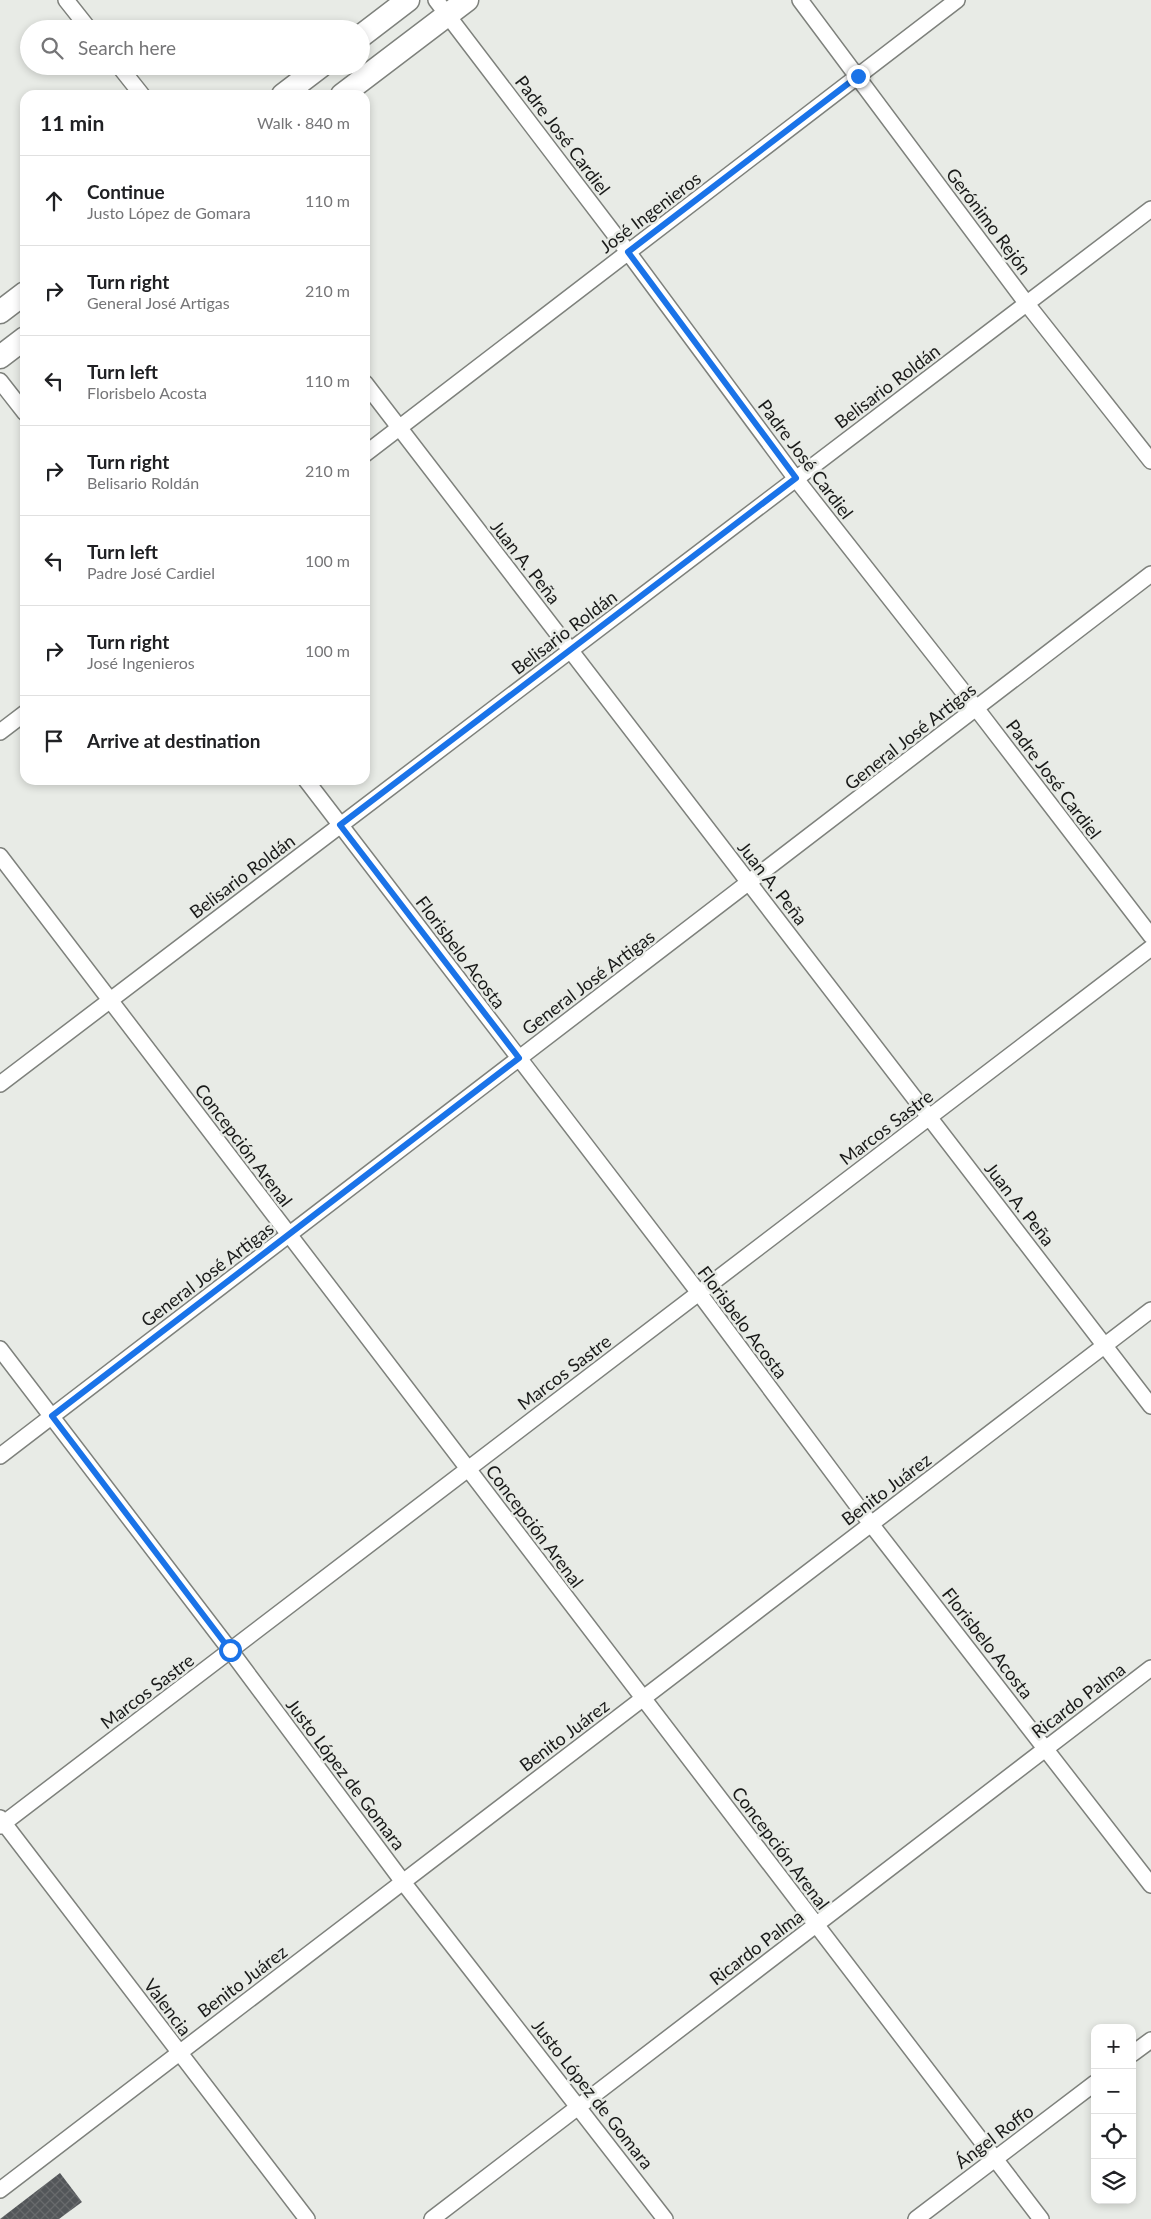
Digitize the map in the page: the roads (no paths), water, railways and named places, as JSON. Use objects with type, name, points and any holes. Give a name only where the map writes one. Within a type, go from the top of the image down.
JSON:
[{"type":"main road","points":[[370,29],[408,0]]},
{"type":"main road","points":[[370,70],[442,7],[467,0]]},
{"type":"main road","points":[[290,90],[309,75]]},
{"type":"main road","points":[[348,90],[365,75]]},
{"type":"main road","points":[[0,312],[20,297]]},
{"type":"main road","points":[[0,357],[20,342]]},
{"type":"street","points":[[66,0],[82,20]]},
{"type":"street","name":"Gerónimo Rejón","points":[[800,0],[1027,304],[1151,461]]},
{"type":"street","name":"José Ingenieros","points":[[370,450],[957,0]]},
{"type":"street","name":"Padre José Cardiel","points":[[442,7],[796,478],[1151,936]]},
{"type":"street","points":[[126,75],[138,90]]},
{"type":"street","name":"Belisario Roldán","points":[[0,1084],[1151,209]]},
{"type":"street","points":[[0,381],[20,407]]},
{"type":"street","name":"Juan A. Peña","points":[[370,389],[1151,1406]]},
{"type":"street","name":"General José Artigas","points":[[0,1456],[1151,574]]},
{"type":"street","points":[[0,732],[20,717]]},
{"type":"street","name":"Florisbelo Acosta","points":[[310,785],[699,1293],[871,1524],[1151,1885]]},
{"type":"street","name":"Concepción Arenal","points":[[0,856],[1041,2219]]},
{"type":"street","name":"Marcos Sastre","points":[[1,1822],[930,1118],[1151,948]]},
{"type":"street","name":"Benito Juárez","points":[[0,2190],[1151,1310]]},
{"type":"street","name":"Justo López de Gomara","points":[[0,1349],[230,1650],[403,1882],[665,2219]]},
{"type":"street","name":"Ricardo Palma","points":[[432,2219],[1151,1668]]},
{"type":"street","name":"Valencia","points":[[1,1822],[307,2219]]},
{"type":"street","points":[[1136,2051],[1151,2040]]},
{"type":"street","name":"Ángel Roffo","points":[[916,2219],[1091,2086]]}]
